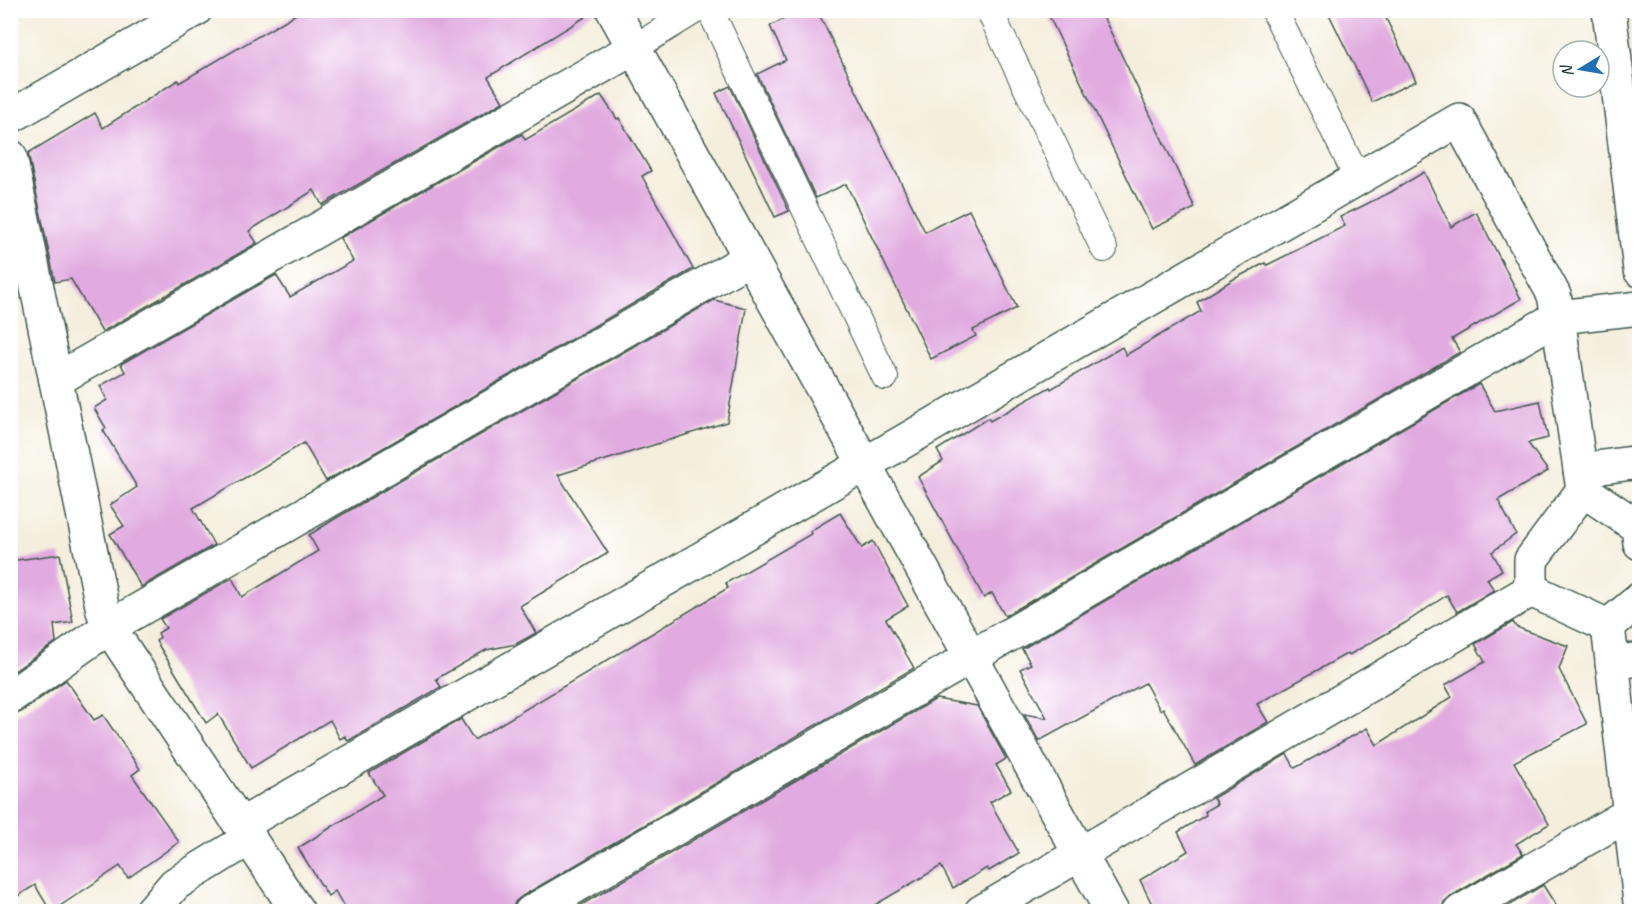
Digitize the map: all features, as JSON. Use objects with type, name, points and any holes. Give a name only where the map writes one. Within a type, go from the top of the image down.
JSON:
[{"type":"street","points":[[10,117],[195,10]]},
{"type":"street","points":[[613,10],[1112,912]]},
{"type":"street","points":[[1609,10],[1627,58],[1640,270]]},
{"type":"street","points":[[56,380],[633,48]]},
{"type":"street","points":[[152,912],[175,884],[245,831],[865,465],[1459,120],[1554,295],[1558,316],[1581,480],[1531,560],[1531,590]]},
{"type":"street","points":[[10,156],[103,610],[109,627],[298,912]]},
{"type":"street","points":[[10,697],[109,627],[750,258]]},
{"type":"street","points":[[531,912],[1558,316],[1640,308]]},
{"type":"street","points":[[1581,480],[1640,462]]},
{"type":"street","points":[[1581,480],[1638,527],[1640,543]]},
{"type":"street","points":[[1531,590],[1608,626],[1626,661],[1629,814],[1640,902]]},
{"type":"street","points":[[981,912],[1531,590]]},
{"type":"street","points":[[1608,626],[1640,599]]},
{"type":"street","points":[[1460,912],[1629,814]]},
{"type":"lane","points":[[633,48],[696,10]]},
{"type":"lane","points":[[710,10],[885,377]]},
{"type":"lane","points":[[989,10],[1104,249]]},
{"type":"lane","points":[[1274,10],[1358,179]]},
{"type":"building","points":[[303,10],[595,11],[488,77],[503,102],[322,205],[314,190],[249,231],[257,243],[102,332],[71,279],[55,282],[28,153],[95,113],[103,128],[178,80],[179,83]]},
{"type":"building","points":[[801,10],[817,10],[925,232],[969,210],[1017,308],[973,330],[976,336],[931,359],[846,184],[816,198],[757,74],[786,60],[770,26]]},
{"type":"building","points":[[1046,10],[1100,10],[1195,208],[1152,229]]},
{"type":"building","points":[[1327,10],[1382,10],[1416,81],[1372,102]]},
{"type":"building","points":[[730,86],[789,211],[775,217],[716,93]]},
{"type":"building","points":[[601,95],[617,119],[619,118],[651,171],[642,176],[693,269],[326,481],[304,443],[193,508],[214,545],[141,587],[110,534],[124,526],[110,505],[137,487],[103,430],[106,428],[94,408],[107,400],[100,386],[125,372],[121,364],[276,275],[290,297],[353,261],[340,238],[522,134],[525,140]]},
{"type":"building","points":[[1424,172],[1451,227],[1476,212],[1521,299],[1452,339],[1460,352],[1005,616],[992,593],[984,598],[918,477],[943,461],[937,450],[988,418],[990,421],[1050,387],[1051,389],[1122,347],[1126,355],[1201,311],[1197,302],[1232,280],[1345,226],[1340,217],[1391,192]]},
{"type":"building","points":[[714,300],[746,308],[727,422],[558,475],[608,553],[520,606],[536,633],[516,644],[486,650],[436,679],[441,687],[348,741],[345,736],[340,739],[330,720],[251,768],[218,714],[206,723],[156,641],[160,637],[158,633],[166,628],[160,619],[232,578],[242,597],[318,551],[309,535]]},
{"type":"building","points":[[1479,384],[1495,411],[1540,401],[1548,438],[1528,443],[1548,471],[1498,500],[1516,534],[1492,552],[1502,570],[1487,579],[1494,590],[1457,612],[1447,595],[1405,623],[1257,704],[1268,722],[1195,765],[1163,708],[1160,710],[1145,683],[1039,741],[1024,714],[1047,718],[1020,669],[1031,664],[1022,649]]},
{"type":"building","points":[[840,513],[862,548],[873,541],[908,606],[886,619],[914,668],[522,896],[515,902],[512,912],[347,912],[335,891],[328,896],[298,848],[383,795],[369,773],[461,719],[474,740],[728,588],[726,583],[811,534],[810,531]]},
{"type":"building","points":[[60,554],[73,622],[54,625],[56,642],[10,674],[10,561]]},
{"type":"building","points":[[1513,622],[1516,627],[1568,646],[1559,669],[1587,724],[1514,762],[1549,824],[1516,844],[1523,854],[1451,896],[1444,902],[1441,912],[1156,912],[1140,880],[1188,851],[1178,832],[1206,815],[1205,811],[1217,804],[1213,798],[1287,754],[1295,768],[1367,728],[1377,745],[1452,697],[1445,685],[1485,662],[1475,644]]},
{"type":"building","points":[[66,680],[94,720],[103,715],[140,769],[132,775],[179,842],[128,878],[120,866],[51,912],[35,885],[10,901],[10,716],[21,712]]},
{"type":"building","points":[[936,699],[977,706],[1006,759],[996,765],[1011,790],[990,802],[1019,853],[989,871],[987,868],[953,888],[941,866],[863,912],[569,912]]},
{"type":"building","points":[[1543,885],[1560,912],[1498,912]]}]
